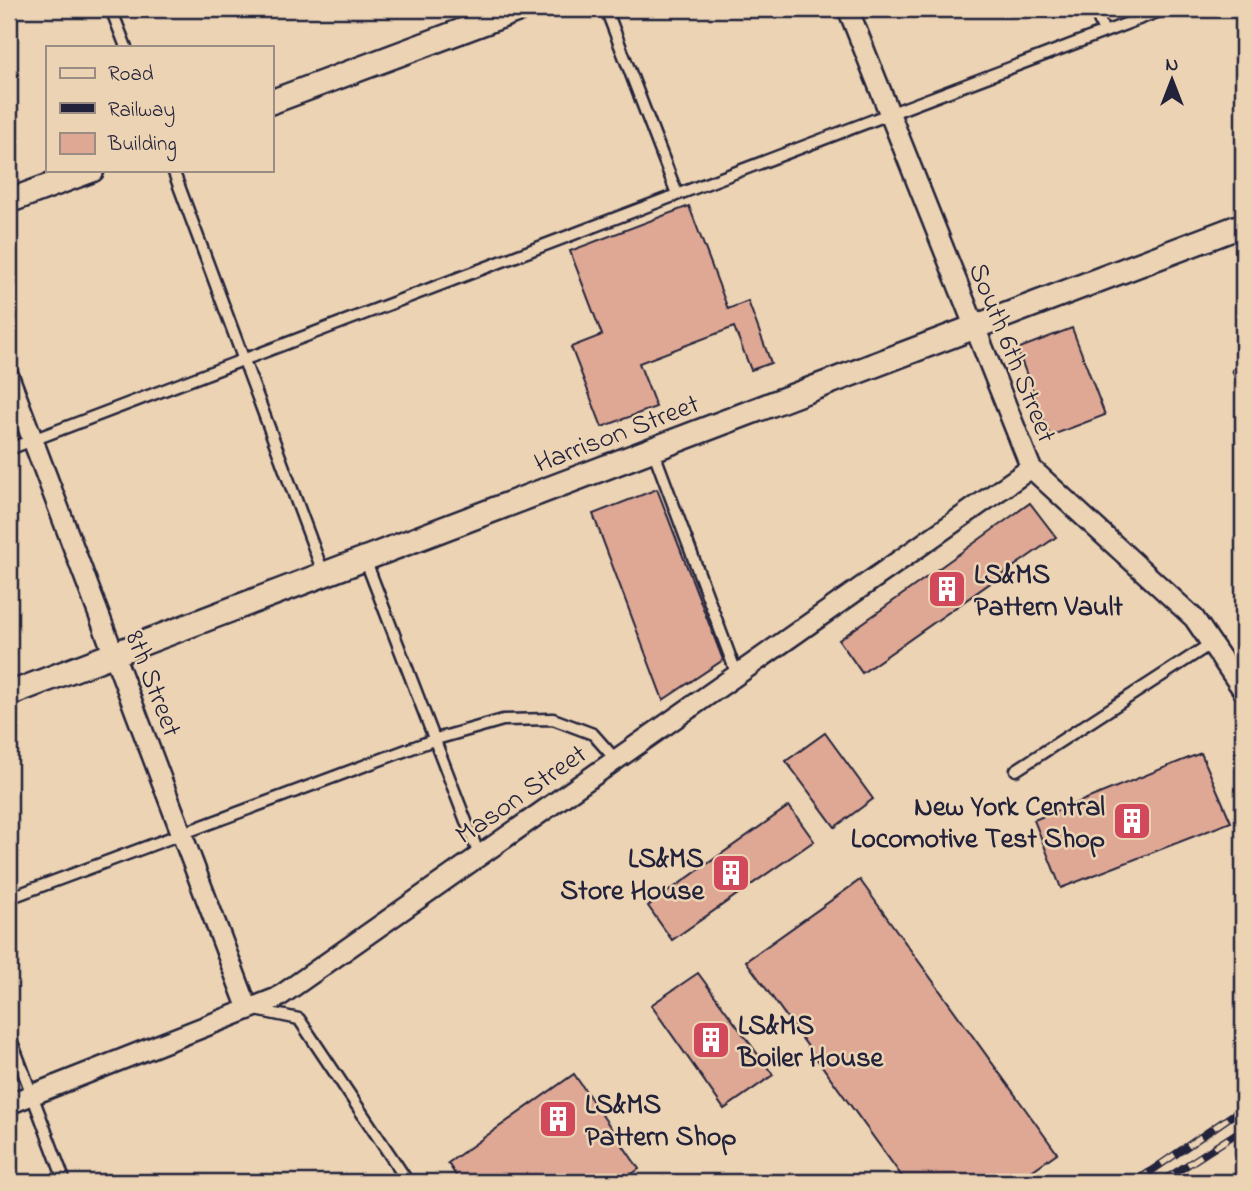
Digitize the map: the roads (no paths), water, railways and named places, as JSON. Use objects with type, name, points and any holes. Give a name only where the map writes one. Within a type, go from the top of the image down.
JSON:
[{"type":"street","points":[[273,101],[520,9]]},
{"type":"street","name":"South 6th Street","points":[[848,9],[1031,468],[1194,618],[1243,690]]},
{"type":"street","points":[[9,201],[87,172]]},
{"type":"street","name":"Harrison Street","points":[[9,694],[1243,225]]},
{"type":"street","name":"8th Street","points":[[9,377],[248,1009]]},
{"type":"street","name":"Mason Street","points":[[9,1104],[277,998],[1031,468]]},
{"type":"lane","points":[[111,9],[126,46]]},
{"type":"lane","points":[[606,9],[677,194]]},
{"type":"lane","points":[[1096,9],[1104,32]]},
{"type":"lane","points":[[9,449],[1165,9]]},
{"type":"lane","points":[[174,172],[324,575]]},
{"type":"lane","points":[[653,450],[737,675]]},
{"type":"lane","points":[[365,559],[480,856]]},
{"type":"lane","points":[[1016,770],[1212,643]]},
{"type":"lane","points":[[9,898],[436,739],[503,720],[553,719],[593,734],[616,760]]},
{"type":"lane","points":[[248,1009],[299,1018],[408,1182]]},
{"type":"lane","points":[[9,1034],[65,1182]]},
{"type":"railway","points":[[1135,1182],[1243,1108]]},
{"type":"railway","points":[[1161,1182],[1243,1129]]},
{"type":"place","name":"LS&MS Pattern Vault","points":[[947,589]]},
{"type":"place","name":"New York Central Locomotive Test Shop","points":[[1132,821]]},
{"type":"place","name":"LS&MS Store House","points":[[731,873]]},
{"type":"place","name":"LS&MS Boiler House","points":[[711,1040]]},
{"type":"place","name":"LS&MS Pattern Shop","points":[[558,1119]]}]
